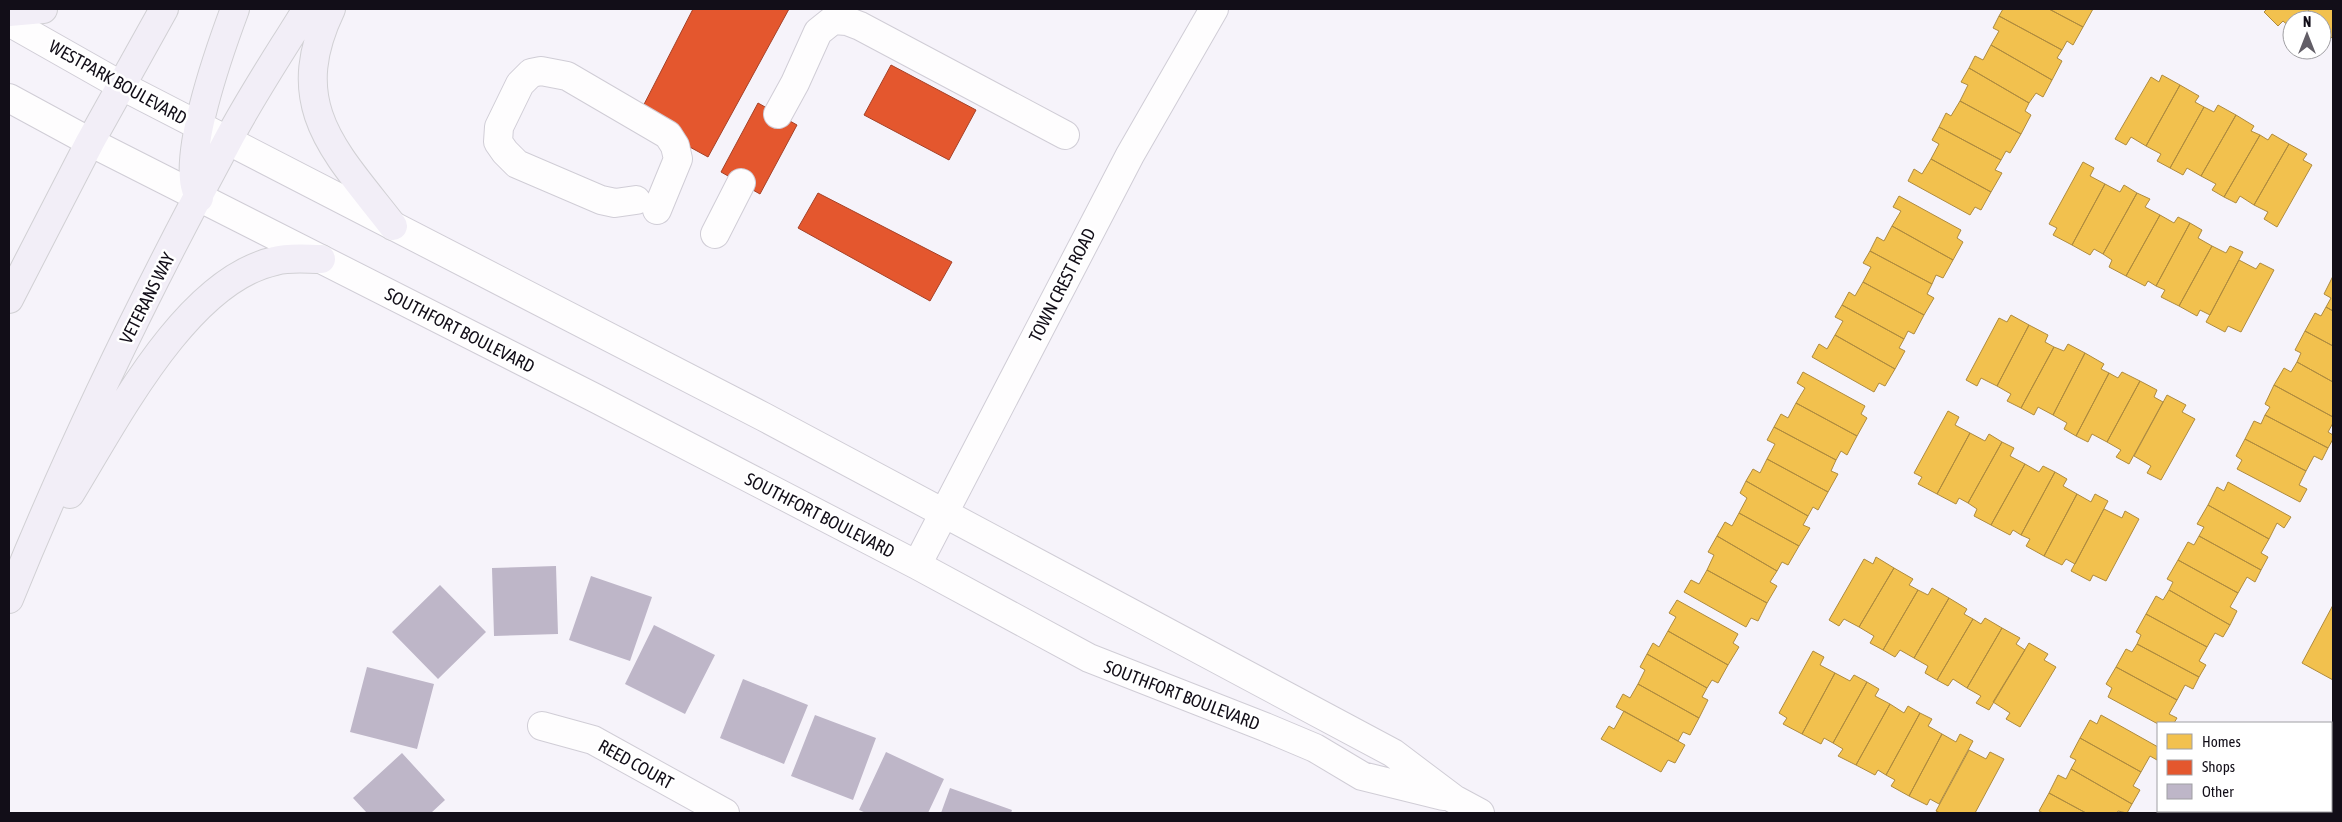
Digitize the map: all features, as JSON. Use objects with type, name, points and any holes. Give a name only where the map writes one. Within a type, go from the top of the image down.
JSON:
[{"type":"main road","points":[[9,12],[44,9]]},
{"type":"main road","points":[[9,299],[90,142],[164,9]]},
{"type":"main road","points":[[199,198],[194,181],[194,162],[200,127],[210,85],[235,9]]},
{"type":"main road","name":"VETERANS WAY","points":[[13,589],[121,350],[228,140],[307,9]]},
{"type":"main road","points":[[331,9],[318,39],[311,80],[320,123],[336,152],[393,226]]},
{"type":"main road","points":[[13,589],[149,366],[195,310],[230,280],[257,266],[276,260],[321,259]]},
{"type":"street","name":"TOWN CREST ROAD","points":[[916,565],[1130,155],[1214,9]]},
{"type":"street","points":[[778,114],[800,74],[816,35],[825,25],[839,20],[860,26],[1065,135]]},
{"type":"street","name":"WESTPARK BOULEVARD","points":[[9,22],[122,86],[228,140]]},
{"type":"street","points":[[541,71],[567,76],[668,135],[675,146],[678,159],[647,205],[615,204],[601,200],[517,164],[505,152],[498,142],[498,127],[520,84],[531,73],[541,71]]},
{"type":"street","points":[[9,98],[199,198]]},
{"type":"street","name":"SOUTHFORT BOULEVARD","points":[[228,140],[672,369],[1393,753],[1454,799],[1480,813]]},
{"type":"street","points":[[716,234],[741,183]]},
{"type":"street","name":"SOUTHFORT BOULEVARD","points":[[199,198],[916,565],[1097,662],[1274,730],[1315,748],[1362,776],[1454,799]]},
{"type":"street","name":"REED COURT","points":[[542,726],[593,740],[725,813]]},
{"type":"building: Homes","points":[[2003,9],[2049,9],[2083,27],[2073,45],[2067,41],[2062,50],[1999,16]]},
{"type":"building: Homes","points":[[2049,9],[2093,9],[2083,27]]},
{"type":"building: Homes","points":[[2267,9],[2310,9],[2282,10],[2282,22],[2278,26],[2264,12]]},
{"type":"building: Homes","points":[[2333,9],[2332,37],[2332,10],[2309,10]]},
{"type":"building: Homes","points":[[1999,16],[2062,50],[2057,58],[2062,61],[2052,80],[1991,45],[1999,31],[1993,28]]},
{"type":"building: Homes","points":[[1991,45],[2052,80],[2043,97],[2036,93],[2029,103],[1969,68],[1975,56],[1983,60]]},
{"type":"building: Homes","points":[[1969,68],[2029,103],[2025,111],[2031,115],[2021,134],[1960,101],[1968,85],[1961,82]]},
{"type":"building: Homes","points":[[2162,75],[2180,85],[2146,146],[2131,137],[2126,145],[2115,139],[2151,77],[2159,82]]},
{"type":"building: Homes","points":[[2180,85],[2199,96],[2195,102],[2204,107],[2170,168],[2157,161],[2161,154],[2146,146]]},
{"type":"building: Homes","points":[[1960,101],[2021,134],[2010,153],[2006,151],[2001,160],[1939,127],[1946,113],[1951,116]]},
{"type":"building: Homes","points":[[2218,105],[2236,115],[2201,176],[2187,168],[2183,175],[2170,168],[2204,107],[2214,112]]},
{"type":"building: Homes","points":[[2236,115],[2254,126],[2251,131],[2260,135],[2224,197],[2212,190],[2216,184],[2201,176]]},
{"type":"building: Homes","points":[[1939,127],[2001,160],[1995,170],[2002,173],[1991,192],[1931,159],[1939,144],[1932,140]]},
{"type":"building: Homes","points":[[2272,134],[2289,144],[2254,205],[2240,196],[2236,203],[2224,197],[2260,135],[2268,140]]},
{"type":"building: Homes","points":[[2289,144],[2307,154],[2303,160],[2312,165],[2277,227],[2264,219],[2268,212],[2254,205]]},
{"type":"building: Homes","points":[[1931,159],[1991,192],[1981,210],[1975,207],[1970,215],[1908,181],[1914,169],[1922,174]]},
{"type":"building: Homes","points":[[2083,162],[2094,168],[2090,176],[2105,184],[2072,245],[2053,235],[2057,228],[2049,224]]},
{"type":"building: Homes","points":[[2105,184],[2120,192],[2124,185],[2137,193],[2103,254],[2094,249],[2090,255],[2072,245]]},
{"type":"building: Homes","points":[[2137,193],[2150,199],[2145,207],[2160,215],[2126,276],[2109,267],[2112,260],[2103,254]]},
{"type":"building: Homes","points":[[1899,196],[1961,230],[1957,238],[1963,242],[1953,260],[1892,226],[1901,211],[1893,207]]},
{"type":"building: Homes","points":[[2160,215],[2174,223],[2178,217],[2190,223],[2156,286],[2148,281],[2145,286],[2126,276]]},
{"type":"building: Homes","points":[[2190,223],[2202,230],[2198,238],[2212,246],[2179,306],[2161,297],[2165,290],[2156,286]]},
{"type":"building: Homes","points":[[1892,226],[1953,260],[1943,278],[1936,275],[1932,284],[1870,251],[1877,237],[1884,241]]},
{"type":"building: Homes","points":[[2212,246],[2226,253],[2230,246],[2243,252],[2210,315],[2200,310],[2197,316],[2179,306]]},
{"type":"building: Homes","points":[[1870,251],[1932,284],[1927,294],[1934,298],[1924,315],[1863,282],[1871,267],[1863,263]]},
{"type":"building: Homes","points":[[2239,260],[2256,269],[2260,263],[2274,270],[2241,332],[2228,326],[2225,332],[2206,322]]},
{"type":"building: Homes","points":[[2333,276],[2333,311],[2326,307],[2331,298],[2324,294]]},
{"type":"building: Homes","points":[[1863,282],[1924,315],[1914,334],[1908,331],[1904,339],[1842,305],[1849,292],[1855,296]]},
{"type":"building: Homes","points":[[1842,305],[1904,339],[1899,348],[1905,351],[1895,369],[1835,335],[1843,321],[1835,317]]},
{"type":"building: Homes","points":[[2326,307],[2333,311],[2333,346],[2305,331],[2315,313],[2321,316]]},
{"type":"building: Homes","points":[[2011,315],[2029,325],[1997,386],[1981,378],[1977,386],[1966,380],[1999,318],[2007,322]]},
{"type":"building: Homes","points":[[2029,325],[2048,335],[2045,342],[2054,347],[2021,408],[2007,401],[2011,394],[1997,386]]},
{"type":"building: Homes","points":[[2305,331],[2333,346],[2333,382],[2297,362],[2301,353],[2295,350]]},
{"type":"building: Homes","points":[[1835,335],[1895,369],[1885,386],[1879,383],[1874,392],[1812,357],[1819,344],[1827,349]]},
{"type":"building: Homes","points":[[2068,344],[2085,353],[2053,415],[2038,407],[2034,415],[2021,408],[2054,347],[2064,351]]},
{"type":"building: Homes","points":[[2085,353],[2104,364],[2101,369],[2109,373],[2076,436],[2064,429],[2067,423],[2053,415]]},
{"type":"building: Homes","points":[[2297,362],[2333,382],[2333,417],[2274,385],[2284,368],[2291,372]]},
{"type":"building: Homes","points":[[1803,372],[1865,406],[1861,414],[1867,418],[1857,436],[1796,403],[1805,388],[1797,383]]},
{"type":"building: Homes","points":[[2122,372],[2140,381],[2107,442],[2092,434],[2088,442],[2076,436],[2109,373],[2118,378]]},
{"type":"building: Homes","points":[[2140,381],[2157,390],[2154,397],[2163,402],[2129,464],[2116,457],[2121,450],[2107,442]]},
{"type":"building: Homes","points":[[2274,385],[2333,417],[2333,423],[2328,432],[2333,435],[2333,439],[2328,448],[2265,415],[2270,407],[2265,404]]},
{"type":"building: Homes","points":[[2167,395],[2186,405],[2182,412],[2195,419],[2161,480],[2147,473],[2151,466],[2134,456]]},
{"type":"building: Homes","points":[[1796,403],[1857,436],[1847,455],[1841,451],[1836,460],[1774,427],[1781,414],[1788,418]]},
{"type":"building: Homes","points":[[1948,411],[1959,417],[1955,425],[1970,433],[1937,494],[1918,484],[1922,477],[1914,473]]},
{"type":"building: Homes","points":[[2265,415],[2328,448],[2322,460],[2314,456],[2306,471],[2245,439],[2254,421],[2261,424]]},
{"type":"building: Homes","points":[[1774,427],[1836,460],[1831,471],[1838,474],[1828,492],[1767,459],[1775,444],[1767,440]]},
{"type":"building: Homes","points":[[1970,433],[1985,441],[1989,434],[2002,442],[1968,503],[1959,498],[1956,504],[1937,494]]},
{"type":"building: Homes","points":[[2245,439],[2306,471],[2299,485],[2307,489],[2300,502],[2237,469],[2242,460],[2236,456]]},
{"type":"building: Homes","points":[[2002,442],[2014,448],[2010,456],[2025,464],[1991,525],[1974,516],[1977,509],[1968,503]]},
{"type":"building: Homes","points":[[1767,459],[1828,492],[1818,510],[1813,507],[1808,516],[1746,481],[1753,469],[1760,473]]},
{"type":"building: Homes","points":[[2025,464],[2039,472],[2043,466],[2055,472],[2021,535],[2013,530],[2010,535],[1991,525]]},
{"type":"building: Homes","points":[[2055,472],[2067,479],[2063,486],[2077,494],[2044,556],[2026,546],[2030,539],[2021,535]]},
{"type":"building: Homes","points":[[1746,481],[1808,516],[1803,525],[1810,528],[1799,546],[1739,513],[1747,498],[1740,493]]},
{"type":"building: Homes","points":[[2228,482],[2291,517],[2284,528],[2277,523],[2269,539],[2208,505],[2217,487],[2224,491]]},
{"type":"building: Homes","points":[[2077,494],[2091,502],[2095,494],[2108,501],[2075,564],[2066,559],[2062,565],[2044,556]]},
{"type":"building: Homes","points":[[2208,505],[2269,539],[2261,553],[2268,557],[2261,570],[2199,536],[2204,527],[2197,524]]},
{"type":"building: Homes","points":[[2104,509],[2122,518],[2125,511],[2139,519],[2106,581],[2093,575],[2090,581],[2071,571]]},
{"type":"building: Homes","points":[[1739,513],[1799,546],[1788,565],[1782,562],[1777,571],[1717,536],[1725,522],[1732,526]]},
{"type":"building: Homes","points":[[1717,536],[1777,571],[1770,582],[1777,586],[1767,603],[1707,570],[1714,555],[1708,552]]},
{"type":"building: Homes","points":[[2199,536],[2261,570],[2255,582],[2247,577],[2238,593],[2178,560],[2188,542],[2194,545]]},
{"type":"building: Homes","points":[[1876,557],[1894,568],[1859,627],[1844,619],[1839,626],[1829,620],[1864,559],[1873,564]]},
{"type":"building: Homes","points":[[2178,560],[2238,593],[2230,607],[2237,611],[2230,625],[2169,590],[2173,582],[2167,579]]},
{"type":"building: Homes","points":[[1894,568],[1913,579],[1909,585],[1918,590],[1883,650],[1870,643],[1874,636],[1859,627]]},
{"type":"building: Homes","points":[[1707,570],[1767,603],[1758,621],[1751,618],[1746,627],[1684,592],[1691,580],[1699,584]]},
{"type":"building: Homes","points":[[1932,588],[1949,598],[1914,658],[1900,650],[1895,657],[1883,650],[1918,590],[1928,595]]},
{"type":"building: Homes","points":[[2169,590],[2230,625],[2223,637],[2215,633],[2207,647],[2146,614],[2156,596],[2163,600]]},
{"type":"building: Homes","points":[[1949,598],[1967,609],[1964,614],[1973,619],[1937,680],[1925,673],[1928,666],[1914,658]]},
{"type":"building: Homes","points":[[1677,600],[1738,634],[1733,643],[1739,647],[1728,665],[1668,631],[1676,617],[1669,613]]},
{"type":"building: Homes","points":[[2333,605],[2333,680],[2302,663]]},
{"type":"building: Homes","points":[[2146,614],[2207,647],[2199,661],[2206,665],[2199,677],[2137,644],[2141,635],[2136,632]]},
{"type":"building: Homes","points":[[1985,618],[2002,628],[1967,688],[1953,679],[1948,686],[1937,680],[1973,619],[1981,624]]},
{"type":"building: Homes","points":[[2002,628],[2020,638],[2016,644],[2025,650],[1989,710],[1976,703],[1981,696],[1967,688]]},
{"type":"building: Homes","points":[[1668,631],[1728,665],[1718,683],[1712,680],[1707,688],[1647,654],[1653,643],[1659,647]]},
{"type":"building: Homes","points":[[2029,643],[2048,654],[2044,660],[2056,667],[2020,727],[2006,719],[2010,713],[1993,702]]},
{"type":"building: Homes","points":[[2137,644],[2199,677],[2193,689],[2185,685],[2177,700],[2116,667],[2126,649],[2132,652]]},
{"type":"building: Homes","points":[[1813,651],[1824,657],[1820,665],[1835,673],[1802,734],[1783,724],[1787,718],[1779,713]]},
{"type":"building: Homes","points":[[1647,654],[1707,688],[1702,697],[1708,700],[1699,718],[1638,684],[1645,670],[1640,667]]},
{"type":"building: Homes","points":[[2116,667],[2177,700],[2169,714],[2177,718],[2175,722],[2157,723],[2108,697],[2112,688],[2106,684]]},
{"type":"building: Homes","points":[[1835,673],[1850,681],[1854,675],[1867,682],[1833,743],[1824,738],[1821,744],[1802,734]]},
{"type":"building: Homes","points":[[1867,682],[1879,689],[1875,696],[1890,704],[1856,765],[1838,756],[1843,749],[1833,743]]},
{"type":"building: Homes","points":[[1638,684],[1699,718],[1690,735],[1683,732],[1678,741],[1616,707],[1623,694],[1630,698]]},
{"type":"building: Homes","points":[[1890,704],[1904,713],[1908,706],[1920,713],[1886,775],[1878,770],[1875,775],[1856,765]]},
{"type":"building: Homes","points":[[1624,711],[1685,745],[1675,763],[1668,760],[1661,772],[1601,739],[1609,726],[1614,729]]},
{"type":"building: Homes","points":[[1920,713],[1932,719],[1928,726],[1942,734],[1909,796],[1891,786],[1895,780],[1886,775]]},
{"type":"building: Homes","points":[[2101,715],[2157,746],[2157,760],[2150,756],[2141,772],[2080,738],[2090,720],[2097,724]]},
{"type":"building: Homes","points":[[1942,734],[1956,742],[1960,734],[1973,741],[1939,804],[1930,799],[1927,805],[1909,796]]},
{"type":"building: Homes","points":[[2080,738],[2141,772],[2133,786],[2140,790],[2132,804],[2071,769],[2076,760],[2070,757]]},
{"type":"building: Homes","points":[[1969,750],[1986,759],[1990,752],[2004,759],[1975,813],[1940,813],[1936,811]]},
{"type":"building: Homes","points":[[2071,769],[2132,804],[2127,813],[2118,811],[2117,813],[2086,813],[2049,793],[2058,775],[2066,779]]},
{"type":"building: Homes","points":[[2049,793],[2086,813],[2043,813],[2039,811]]},
{"type":"building: Shops","points":[[693,9],[789,9],[708,157],[637,118]]},
{"type":"building: Shops","points":[[891,65],[976,110],[949,160],[864,115]]},
{"type":"building: Shops","points":[[758,103],[797,125],[760,194],[721,172]]},
{"type":"building: Shops","points":[[818,193],[952,262],[930,301],[798,228]]},
{"type":"building: Other","points":[[556,566],[558,634],[494,636],[492,568]]},
{"type":"building: Other","points":[[591,576],[652,597],[630,661],[569,640]]},
{"type":"building: Other","points":[[440,585],[486,632],[438,679],[392,632]]},
{"type":"building: Other","points":[[654,625],[715,655],[685,714],[625,684]]},
{"type":"building: Other","points":[[367,667],[434,684],[417,749],[350,732]]},
{"type":"building: Other","points":[[743,679],[808,705],[784,764],[720,738]]},
{"type":"building: Other","points":[[815,715],[876,738],[853,800],[791,776]]},
{"type":"building: Other","points":[[886,752],[944,779],[928,813],[866,813],[859,810]]},
{"type":"building: Other","points":[[402,753],[445,800],[431,813],[367,813],[353,798]]},
{"type":"building: Other","points":[[950,788],[1012,810],[1011,813],[941,813]]}]
